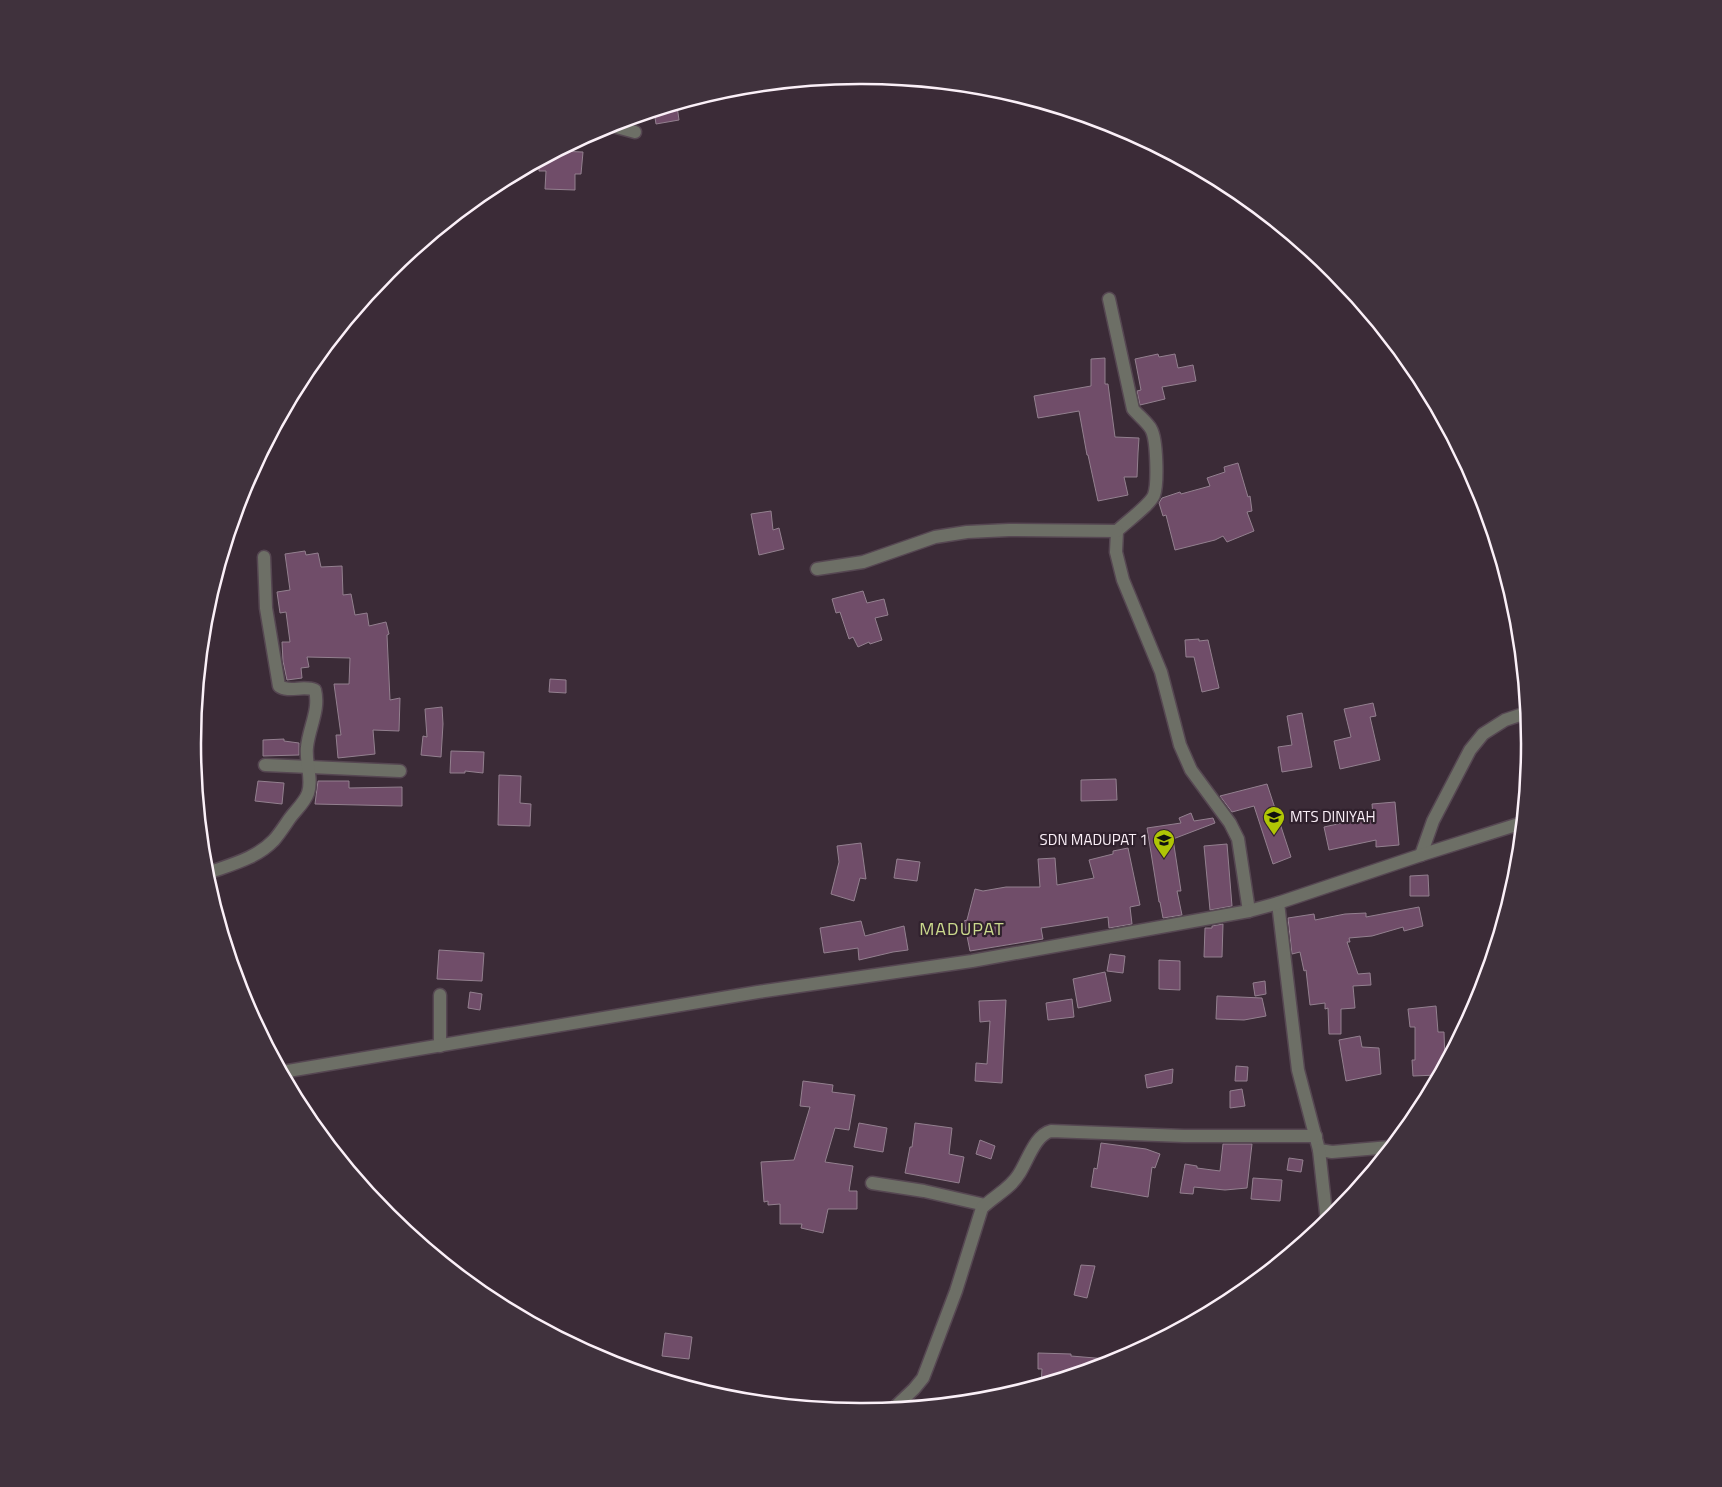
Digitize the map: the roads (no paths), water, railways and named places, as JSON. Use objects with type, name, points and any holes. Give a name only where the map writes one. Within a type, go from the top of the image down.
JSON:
[{"type":"street","points":[[623,129],[634,132]]},
{"type":"street","points":[[817,569],[863,562],[935,537],[967,532],[1010,530],[1117,531],[1148,503],[1154,496],[1156,485],[1155,445],[1151,428],[1133,409],[1109,300]]},
{"type":"street","points":[[1117,531],[1116,552],[1123,580],[1161,672],[1180,745],[1191,770],[1230,822],[1238,839],[1249,911]]},
{"type":"street","points":[[214,871],[247,859],[274,840],[308,792],[306,749],[317,705],[317,697],[315,690],[309,688],[284,689],[278,686],[266,608],[264,557]]},
{"type":"street","points":[[1422,855],[1433,821],[1470,750],[1483,734],[1505,720],[1520,715]]},
{"type":"street","points":[[265,766],[400,771]]},
{"type":"street","points":[[289,1071],[748,994],[972,961],[1249,911],[1278,904],[1515,825]]},
{"type":"street","points":[[1278,904],[1298,1070],[1319,1150],[1326,1212]]},
{"type":"street","points":[[440,995],[440,1046]]},
{"type":"street","points":[[900,1402],[923,1378],[956,1291],[979,1216],[985,1205],[1014,1182],[1039,1137],[1044,1132],[1184,1136],[1316,1136]]},
{"type":"street","points":[[1319,1150],[1332,1152],[1382,1148]]},
{"type":"street","points":[[872,1183],[924,1191],[985,1205]]},
{"type":"place","name":"MTS DINIYAH","points":[[1274,836]]},
{"type":"place","name":"SDN MADUPAT 1","points":[[1164,859]]},
{"type":"district","name":"MADUPAT","points":[[962,929]]}]
